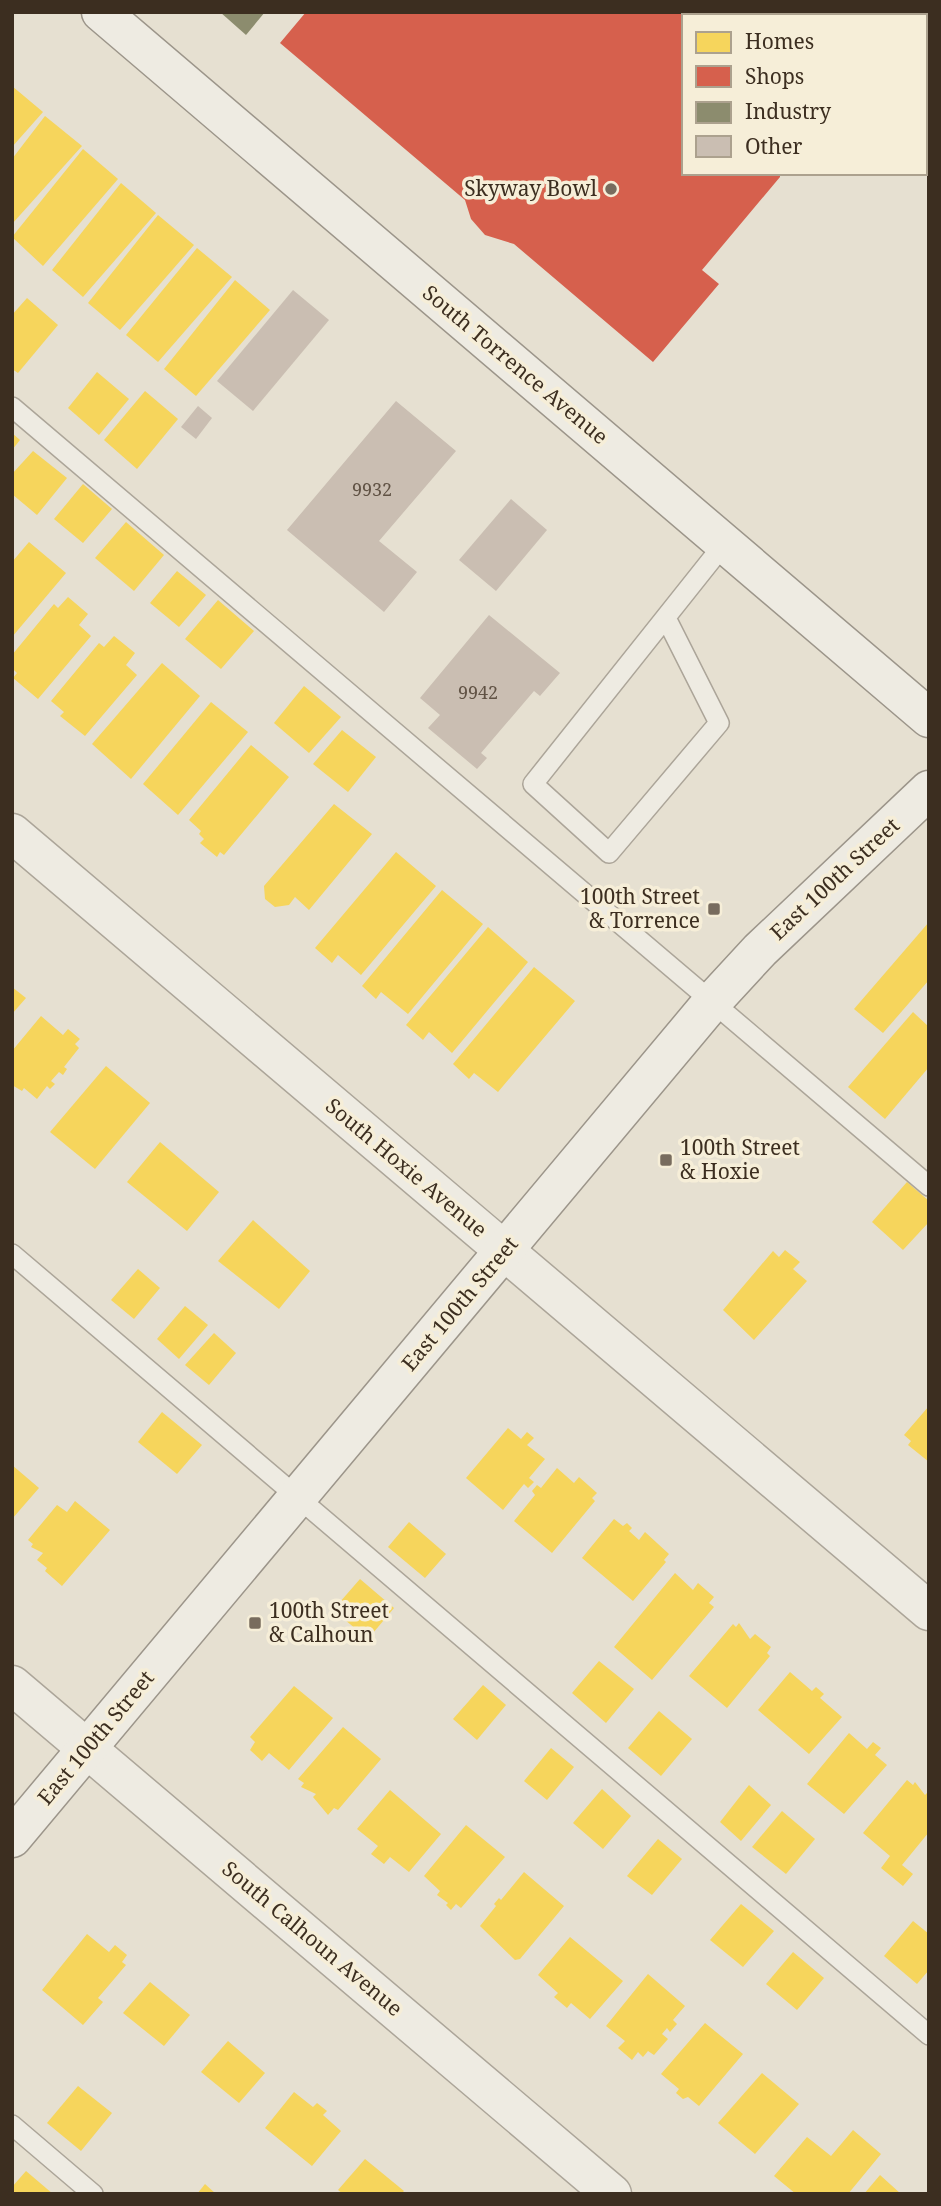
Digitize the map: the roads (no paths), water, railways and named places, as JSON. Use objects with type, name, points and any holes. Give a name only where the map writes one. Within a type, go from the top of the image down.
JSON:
[{"type":"main road","name":"South Torrence Avenue","points":[[102,12],[929,718]]},
{"type":"main road","name":"East 100th Street","points":[[12,1838],[712,1002],[760,950],[929,790]]},
{"type":"main road","name":"South Hoxie Avenue","points":[[12,832],[929,1611]]},
{"type":"main road","name":"South Calhoun Avenue","points":[[12,1685],[612,2194]]},
{"type":"lane","points":[[12,407],[929,1186]]},
{"type":"lane","points":[[666,618],[719,723],[609,853],[533,784],[724,544]]},
{"type":"lane","points":[[12,1254],[929,2035]]},
{"type":"lane","points":[[12,2125],[93,2194]]},
{"type":"place","name":"Skyway Bowl","points":[[611,189]]},
{"type":"place","name":"100th Street & Torrence","points":[[714,909]]},
{"type":"place","name":"100th Street & Hoxie","points":[[666,1160]]},
{"type":"place","name":"100th Street & Calhoun","points":[[255,1623]]}]
